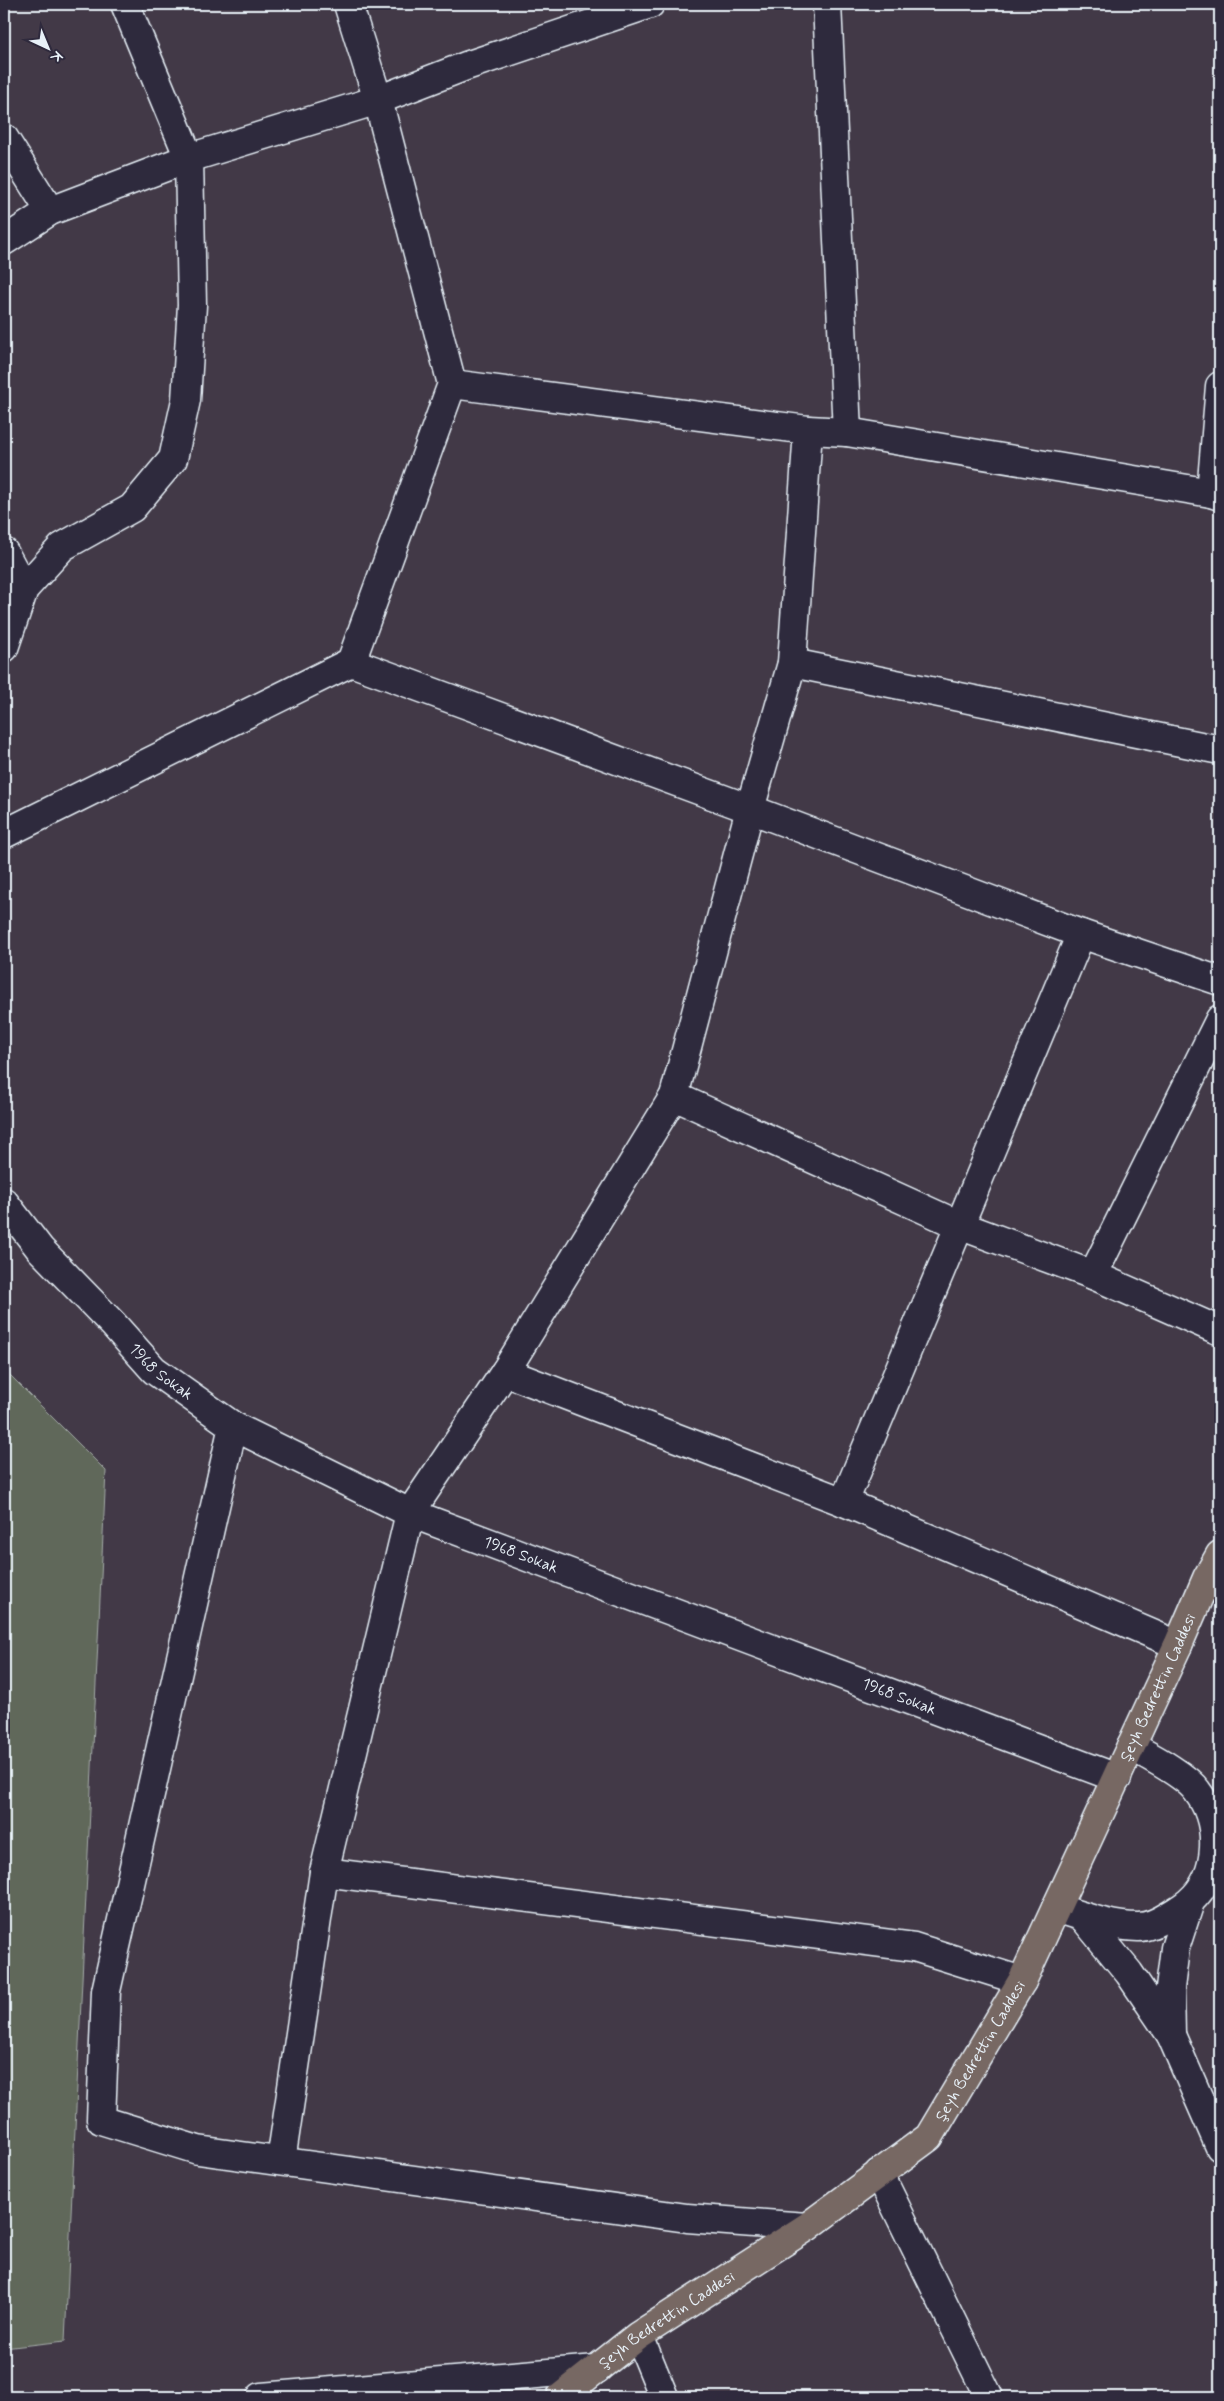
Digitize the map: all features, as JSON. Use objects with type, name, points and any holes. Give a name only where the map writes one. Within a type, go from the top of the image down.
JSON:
[{"type":"main road","name":"Şeyh Bedrettin Caddesi","points":[[561,2397],[639,2336],[807,2227],[929,2137],[1022,1980],[1178,1645],[1214,1582],[1220,1555]]},
{"type":"street","points":[[4,648],[24,589],[62,547],[132,508],[173,459],[186,400],[192,305],[189,158],[125,4]]},
{"type":"street","points":[[4,834],[351,662],[452,384],[378,100],[348,4]]},
{"type":"street","points":[[4,242],[50,211],[189,158],[378,100],[466,66],[650,4]]},
{"type":"street","points":[[827,4],[847,432]]},
{"type":"street","points":[[4,138],[50,211]]},
{"type":"street","points":[[452,384],[808,430],[847,432],[1216,494],[1220,386]]},
{"type":"street","points":[[281,2161],[324,1872],[410,1513],[505,1372],[674,1096],[750,809],[792,662],[808,430]]},
{"type":"street","points":[[4,552],[24,589]]},
{"type":"street","points":[[351,662],[1082,934],[1220,981]]},
{"type":"street","points":[[792,662],[1220,750]]},
{"type":"street","points":[[844,1502],[1082,934]]},
{"type":"street","points":[[1093,1275],[1220,1019]]},
{"type":"street","points":[[674,1096],[959,1225],[1093,1275],[1220,1331]]},
{"type":"street","name":"1968 Sokak","points":[[4,1202],[40,1249],[113,1324],[154,1370],[233,1426],[410,1513],[1117,1778]]},
{"type":"street","points":[[505,1372],[844,1502],[1178,1645]]},
{"type":"street","points":[[233,1426],[106,1991],[101,2120],[198,2150],[688,2218],[807,2227]]},
{"type":"street","points":[[1056,1908],[1082,1917],[1140,1927],[1163,1919],[1190,1902],[1213,1875],[1215,1844],[1208,1792],[1131,1746]]},
{"type":"street","points":[[324,1872],[914,1947],[1022,1980]]},
{"type":"street","points":[[1171,2034],[1170,1988],[1175,1948],[1190,1902]]},
{"type":"street","points":[[1082,1917],[1129,1973],[1171,2034],[1220,2147]]},
{"type":"street","points":[[879,2173],[989,2397]]},
{"type":"street","points":[[639,2336],[664,2397]]},
{"type":"street","points":[[261,2397],[597,2369]]},
{"type":"green space","points":[[4,1369],[106,1471],[65,2341],[4,2348]]}]
